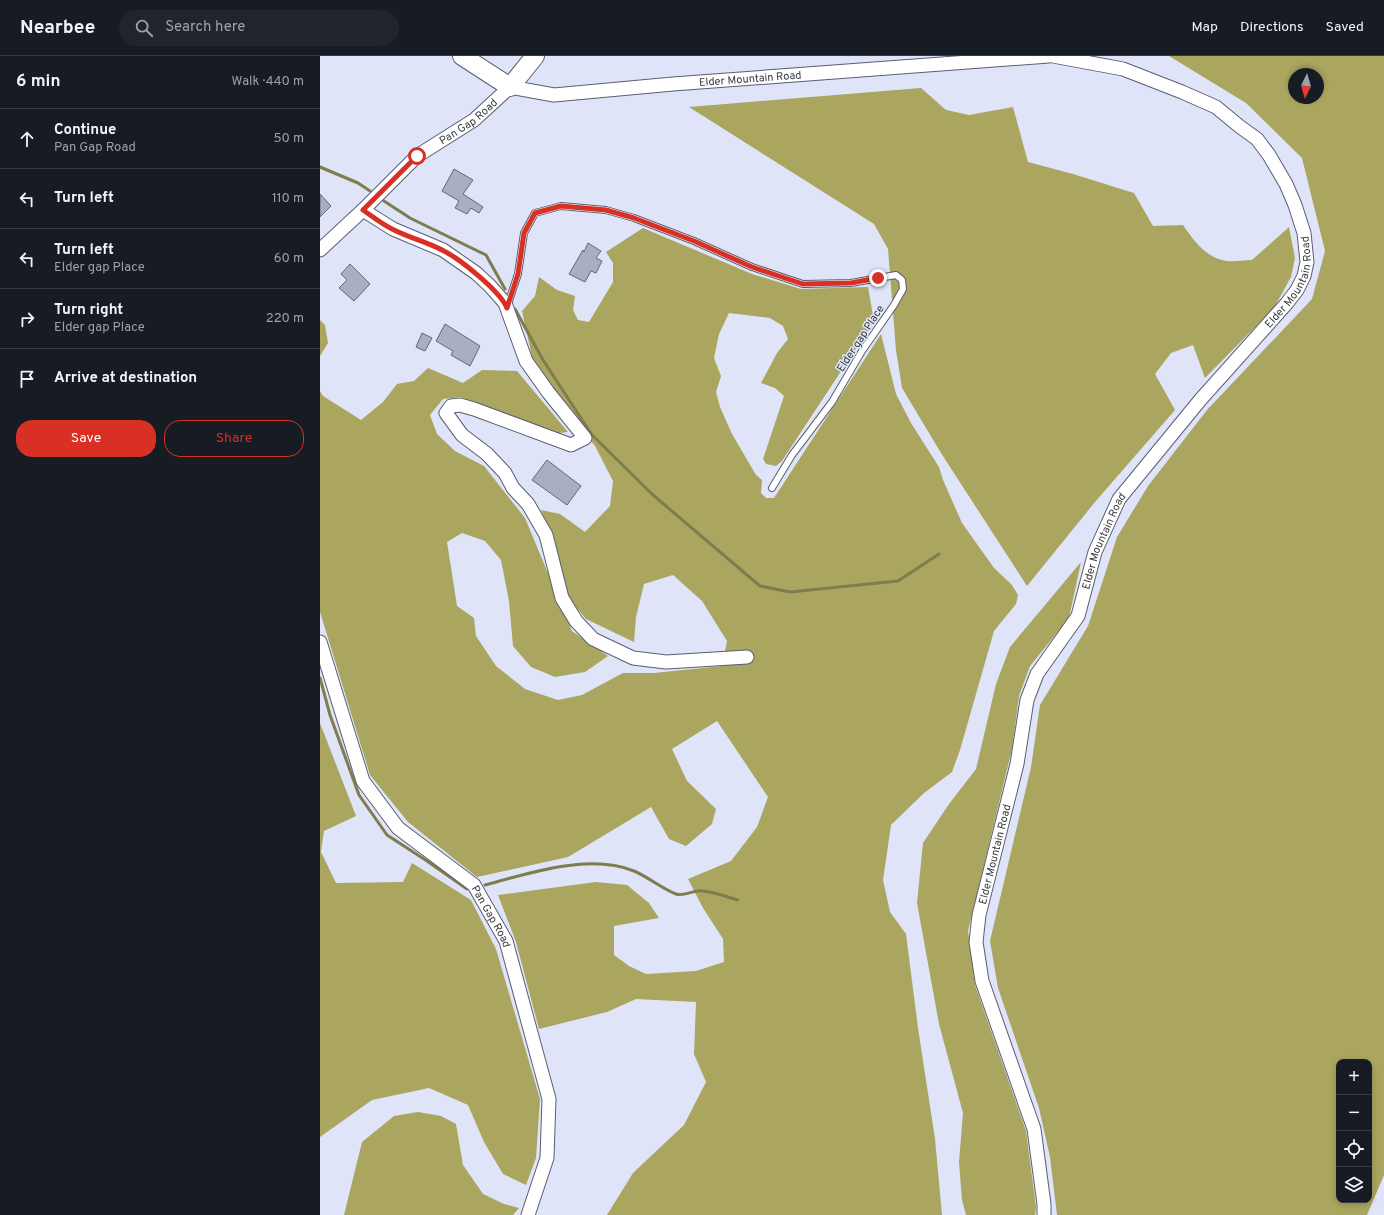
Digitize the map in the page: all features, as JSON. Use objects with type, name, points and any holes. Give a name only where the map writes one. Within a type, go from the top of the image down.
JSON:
[{"type":"street","name":"Elder Mountain Road","points":[[462,56],[510,87],[554,95],[673,84],[1049,56]]},
{"type":"street","points":[[510,87],[535,56]]},
{"type":"street","name":"Elder Mountain Road","points":[[1044,1215],[1044,1204],[1034,1129],[982,981],[976,942],[979,915],[1017,764],[1027,700],[1037,674],[1078,616],[1095,552],[1119,499],[1201,399],[1287,303],[1297,290],[1304,276],[1307,262],[1304,233],[1295,205],[1286,184],[1269,155],[1257,139],[1216,106],[1182,92],[1123,69],[1053,56]]},
{"type":"street","name":"Pan Gap Road","points":[[320,250],[417,156],[474,120],[510,87]]},
{"type":"street","points":[[363,210],[393,229],[443,250],[476,273],[490,286],[505,302],[526,361],[548,392],[585,438],[572,445],[474,409],[460,406],[451,406],[446,413],[462,435],[487,454],[505,473],[514,488],[528,504],[546,535],[562,598],[576,622],[593,639],[632,658],[666,662],[747,657]]},
{"type":"street","name":"Pan Gap Road","points":[[320,642],[364,781],[398,828],[474,884],[506,941],[549,1099],[547,1158],[528,1215]]},
{"type":"lane","name":"Elder gap Place","points":[[507,308],[518,274],[524,233],[535,213],[561,206],[606,210],[634,218],[694,241],[752,267],[803,284],[851,283],[896,275],[902,280],[903,289],[894,305],[862,351],[832,402],[792,455],[772,488]]},
{"type":"shaded area","points":[[1169,56],[1384,56],[1384,1175],[1367,1215],[1057,1215],[1050,1157],[1039,1108],[998,988],[990,941],[1031,767],[1040,705],[1088,626],[1117,537],[1148,486],[1207,410],[1312,299],[1325,251],[1302,158],[1246,103]]},
{"type":"shaded area","points":[[921,88],[946,110],[969,115],[1013,107],[1028,162],[1134,193],[1153,226],[1183,225],[1201,248],[1207,253],[1220,259],[1227,261],[1252,260],[1289,227],[1295,258],[1291,277],[1274,308],[1205,378],[1193,345],[1171,353],[1155,374],[1175,410],[1095,502],[1027,586],[941,453],[902,388],[896,350],[888,249],[874,224],[689,107]]},
{"type":"shaded area","points":[[643,228],[752,274],[801,289],[868,287],[874,321],[782,461],[776,466],[766,464],[763,459],[784,396],[775,388],[761,383],[777,353],[788,339],[783,326],[770,318],[729,313],[719,334],[714,358],[721,376],[716,392],[720,407],[732,434],[756,475],[762,480],[761,493],[766,498],[774,498],[881,334],[896,394],[911,423],[939,467],[943,480],[962,523],[994,568],[1012,585],[1018,595],[1016,604],[994,631],[960,750],[952,772],[924,793],[891,825],[883,880],[890,912],[906,934],[918,1028],[935,1139],[942,1215],[607,1215],[633,1173],[684,1125],[706,1082],[694,1054],[696,1002],[636,999],[607,1012],[539,1029],[516,942],[498,895],[596,882],[627,885],[649,903],[659,918],[614,926],[614,955],[629,966],[646,974],[696,971],[724,962],[723,939],[703,908],[688,879],[731,861],[757,827],[768,797],[717,721],[672,749],[687,781],[716,809],[712,824],[686,846],[669,839],[651,807],[568,857],[477,877],[408,822],[370,775],[320,612],[320,391],[323,396],[361,420],[383,402],[397,384],[414,381],[428,368],[463,383],[482,370],[517,371],[568,432],[559,433],[461,397],[443,399],[430,415],[437,434],[455,451],[484,466],[525,518],[572,631],[608,656],[585,672],[555,677],[531,667],[513,646],[509,601],[501,560],[485,541],[462,533],[447,542],[457,606],[474,618],[476,636],[496,666],[525,689],[558,700],[582,695],[623,673],[654,673],[722,666],[727,641],[702,601],[673,575],[644,584],[636,617],[634,642],[586,619],[569,599],[553,538],[541,510],[560,514],[585,532],[610,506],[613,481],[595,446],[534,366],[522,311],[535,296],[539,277],[557,290],[575,296],[573,310],[578,320],[589,322],[613,282],[613,263],[606,252]]},
{"type":"shaded area","points":[[320,320],[325,325],[328,343],[320,356]]},
{"type":"shaded area","points":[[1081,562],[1069,618],[1030,666],[1019,696],[1012,749],[968,931],[975,985],[1026,1131],[1036,1207],[1035,1215],[966,1215],[962,1200],[959,1162],[963,1113],[939,1024],[917,903],[923,843],[949,804],[976,769],[996,684],[1010,647]]},
{"type":"shaded area","points":[[320,723],[356,816],[324,831],[321,852],[336,883],[403,882],[412,863],[471,900],[496,949],[540,1099],[536,1158],[526,1185],[503,1174],[484,1142],[468,1105],[429,1088],[372,1100],[320,1137]]},
{"type":"shaded area","points":[[418,1112],[441,1116],[456,1124],[463,1165],[483,1194],[504,1204],[519,1208],[513,1215],[344,1215],[362,1142],[394,1116]]},
{"type":"building","points":[[454,169],[473,180],[463,194],[483,207],[479,213],[471,208],[467,214],[455,208],[459,201],[442,191]]},
{"type":"building","points":[[320,194],[331,206],[320,217]]},
{"type":"building","points":[[588,243],[601,251],[596,258],[602,261],[596,273],[591,271],[585,282],[569,274],[583,250],[584,252]]},
{"type":"building","points":[[350,264],[370,284],[354,301],[339,288],[347,280],[341,274]]},
{"type":"building","points":[[445,324],[480,346],[470,366],[451,355],[453,351],[436,341]]},
{"type":"building","points":[[422,333],[432,338],[425,351],[416,347]]},
{"type":"building","points":[[547,460],[581,486],[567,505],[532,480]]},
{"type":"waterway","points":[[320,167],[358,183],[370,191]]},
{"type":"waterway","points":[[384,201],[410,218],[486,255],[505,289]]},
{"type":"waterway","points":[[515,309],[543,360],[592,435],[653,495],[760,586],[790,592],[898,581],[939,554]]},
{"type":"waterway","points":[[320,678],[330,715],[359,795],[387,835],[467,889]]},
{"type":"waterway","points":[[485,885],[521,875],[559,867],[579,864],[598,864],[616,866],[634,871],[679,895],[700,891],[716,893],[738,900]]},
{"type":"route","points":[[417,156],[363,210],[393,229],[443,250],[476,273],[505,302],[507,308],[518,274],[524,233],[535,213],[561,206],[606,210],[634,218],[694,241],[752,267],[803,284],[851,283],[878,278]]}]
